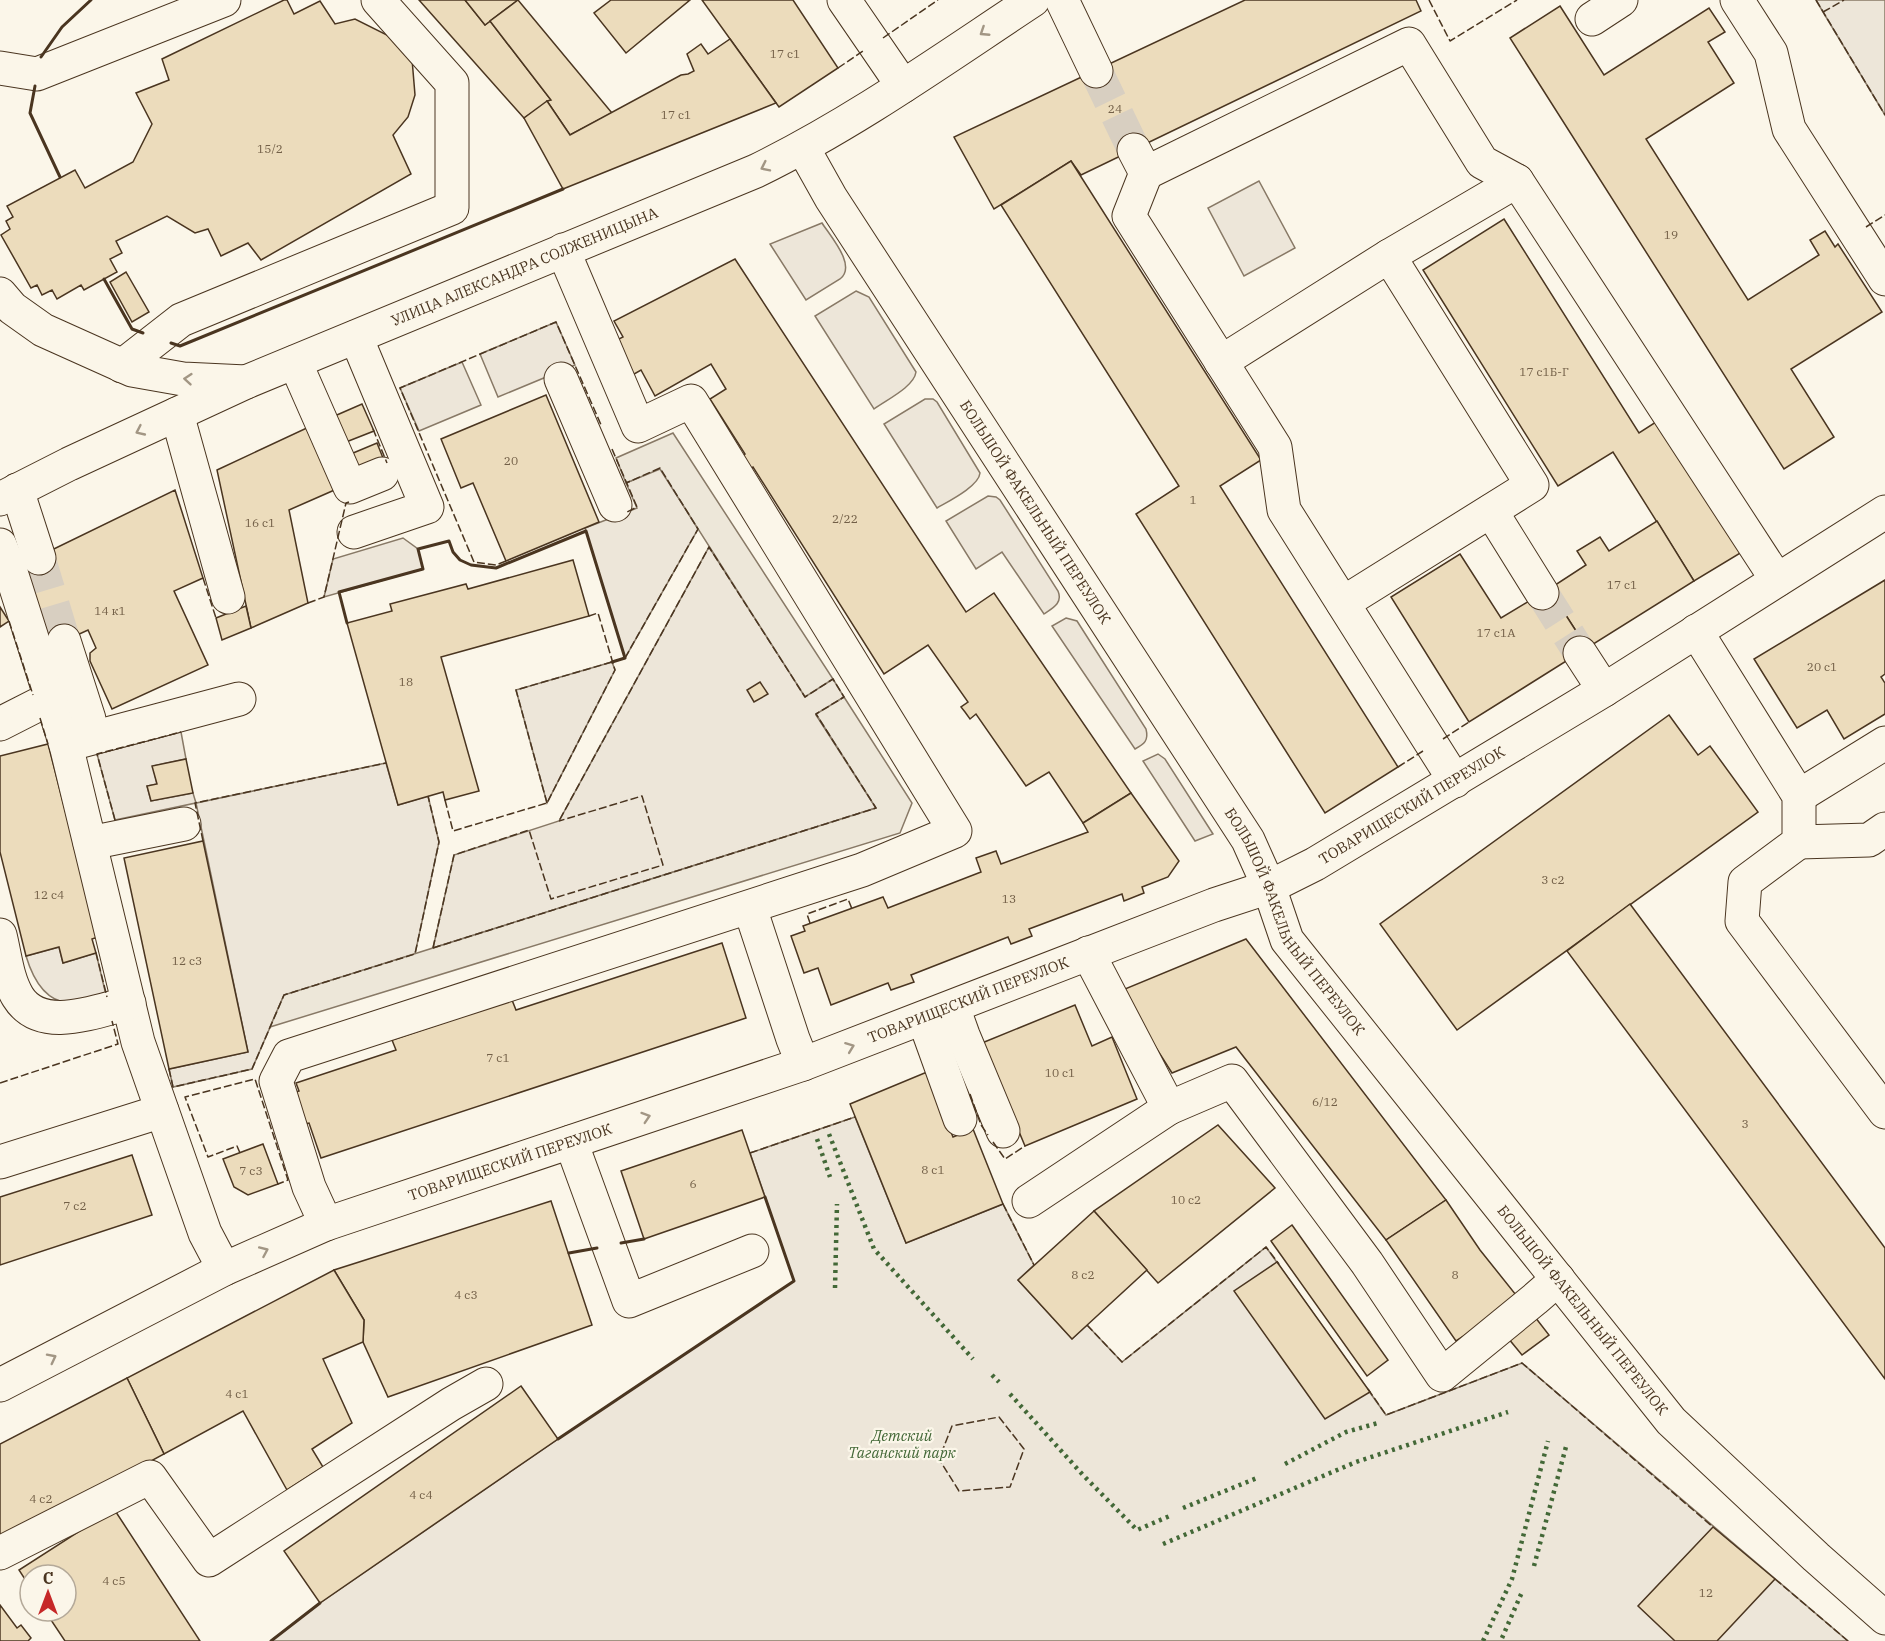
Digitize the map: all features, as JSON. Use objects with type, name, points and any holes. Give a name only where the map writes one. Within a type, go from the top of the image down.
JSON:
[{"type":"street","points":[[0,68],[36,74],[224,0]]},
{"type":"street","points":[[122,366],[181,320],[452,208],[452,83],[378,0]]},
{"type":"street","points":[[844,0],[903,86]]},
{"type":"street","name":"УЛИЦА АЛЕКСАНДРА СОЛЖЕНИЦЫНА","points":[[9,495],[69,464],[246,382],[756,171],[803,148],[854,118],[1033,0]]},
{"type":"street","points":[[1062,0],[1096,71]]},
{"type":"street","points":[[1592,19],[1621,0]]},
{"type":"street","points":[[1737,0],[1771,53],[1789,129],[1885,279]]},
{"type":"street","points":[[1455,781],[1284,510],[1275,447],[1129,216],[1140,161],[1409,44],[1482,162],[1517,181],[1777,580]]},
{"type":"street","name":"БОЛЬШОЙ ФАКЕЛЬНЫЙ ПЕРЕУЛОК","points":[[803,148],[831,198],[1248,840],[1269,886],[1287,940],[1671,1421],[1816,1557],[1885,1618]]},
{"type":"street","points":[[1221,362],[1389,256],[1517,181]]},
{"type":"street","points":[[563,250],[638,426]]},
{"type":"street","points":[[1343,603],[1532,485],[1389,256]]},
{"type":"street","points":[[0,294],[12,308],[43,330],[132,370],[183,379],[246,382]]},
{"type":"street","points":[[354,532],[427,507],[356,337]]},
{"type":"street","points":[[295,362],[350,488],[382,474]]},
{"type":"street","points":[[561,379],[615,505]]},
{"type":"street","points":[[326,1224],[309,1187],[276,1081],[289,1056],[750,908],[862,870],[956,831],[691,401],[590,447]]},
{"type":"street","points":[[177,414],[228,597]]},
{"type":"street","points":[[9,495],[39,558]]},
{"type":"street","points":[[1491,511],[1542,593]]},
{"type":"street","name":"ТОВАРИЩЕСКИЙ ПЕРЕУЛОК","points":[[0,1384],[224,1269],[326,1224],[803,1064],[924,1019],[1088,953],[1269,886],[1316,864],[1455,781],[1604,690],[1885,512]]},
{"type":"street","points":[[0,545],[10,569],[66,745],[138,1042],[206,1233],[224,1269]]},
{"type":"street","points":[[1696,631],[1799,795],[1799,842]]},
{"type":"street","points":[[64,641],[89,719]]},
{"type":"street","points":[[1580,652],[1604,690]]},
{"type":"street","points":[[0,724],[51,698]]},
{"type":"street","points":[[66,745],[239,699]]},
{"type":"street","points":[[1799,795],[1885,743]]},
{"type":"street","points":[[90,843],[184,824]]},
{"type":"street","points":[[1885,829],[1869,840],[1799,842],[1745,882],[1742,921],[1885,1112]]},
{"type":"street","points":[[750,908],[803,1064]]},
{"type":"street","points":[[0,935],[18,998],[29,1010],[45,1017],[62,1018],[129,1003]]},
{"type":"street","points":[[1088,953],[1169,1108]]},
{"type":"street","points":[[953,1007],[1003,1131]]},
{"type":"street","points":[[924,1019],[960,1119]]},
{"type":"street","points":[[1029,1201],[1169,1108],[1232,1082],[1367,1263],[1442,1375],[1558,1279]]},
{"type":"street","points":[[0,1162],[162,1111]]},
{"type":"street","points":[[572,1142],[629,1301],[752,1251]]},
{"type":"street","points":[[0,1553],[150,1477],[209,1560],[451,1404],[486,1384]]},
{"type":"green space","points":[[1816,0],[1885,0],[1885,115],[1823,12]]},
{"type":"green space","points":[[1259,181],[1295,248],[1244,276],[1208,208]]},
{"type":"green space","points":[[822,223],[841,251],[846,267],[840,279],[806,300],[770,244]]},
{"type":"green space","points":[[856,291],[869,297],[916,372],[905,388],[874,409],[815,316]]},
{"type":"green space","points":[[556,322],[575,365],[498,397],[480,354]]},
{"type":"green space","points":[[462,362],[481,405],[419,431],[400,388]]},
{"type":"green space","points":[[925,399],[933,399],[937,402],[980,473],[975,483],[969,488],[937,508],[884,424]]},
{"type":"green space","points":[[660,468],[698,529],[625,658],[585,528],[637,508],[626,483]]},
{"type":"green space","points":[[988,496],[1000,500],[1058,591],[1058,602],[1044,614],[1002,552],[976,569],[946,521]]},
{"type":"green space","points":[[403,538],[418,549],[423,569],[324,597],[333,559]]},
{"type":"green space","points":[[709,547],[805,696],[833,679],[844,697],[816,715],[876,808],[433,948],[454,855],[559,821]]},
{"type":"green space","points":[[1066,618],[1077,621],[1146,729],[1145,742],[1135,749],[1052,626]]},
{"type":"green space","points":[[612,662],[615,670],[547,803],[516,690]]},
{"type":"green space","points":[[181,732],[186,759],[153,766],[157,784],[147,786],[151,801],[193,793],[196,803],[115,820],[97,754]]},
{"type":"green space","points":[[1158,754],[1165,759],[1213,834],[1195,841],[1143,761]]},
{"type":"green space","points":[[386,763],[398,805],[428,796],[439,842],[415,954],[284,995],[252,1069],[173,1087],[169,1069],[248,1052],[196,803]]},
{"type":"green space","points":[[59,947],[63,963],[96,953],[106,995],[69,1003],[52,998],[46,993],[35,979],[26,956]]},
{"type":"green space","name":"Детский Таганский парк","points":[[855,1117],[906,1243],[1003,1204],[1034,1265],[1018,1280],[1072,1339],[1087,1325],[1122,1362],[1266,1247],[1386,1415],[1522,1363],[1848,1641],[271,1641],[320,1603],[558,1439],[794,1281],[750,1153]]},
{"type":"shaded area","points":[[673,433],[833,679],[805,697],[660,469],[626,483],[616,458]]},
{"type":"shaded area","points":[[844,697],[912,803],[900,833],[270,1027],[284,995],[876,808],[816,714]]},
{"type":"building","points":[[287,0],[294,14],[320,1],[335,24],[355,19],[395,39],[412,59],[415,95],[408,117],[393,135],[411,174],[261,260],[248,243],[221,256],[208,229],[195,233],[167,216],[116,241],[122,253],[110,259],[117,272],[84,290],[81,285],[57,299],[52,290],[42,295],[37,285],[31,288],[1,235],[10,229],[6,221],[13,217],[7,206],[75,170],[85,188],[133,162],[152,124],[136,93],[169,80],[162,59]]},
{"type":"building","points":[[419,0],[465,0],[485,25],[490,21],[551,100],[524,118]]},
{"type":"building","points":[[465,0],[518,0],[485,25]]},
{"type":"building","points":[[518,0],[612,113],[570,135],[547,101],[551,100],[490,21]]},
{"type":"building","points":[[611,0],[690,0],[626,53],[594,13]]},
{"type":"building","points":[[702,0],[793,0],[838,68],[779,107]]},
{"type":"building","points":[[1245,0],[1416,0],[1421,11],[1081,175],[1071,161],[994,209],[954,137]]},
{"type":"building","points":[[1560,6],[1604,75],[1709,8],[1725,32],[1708,42],[1734,83],[1646,139],[1748,300],[1819,255],[1810,240],[1825,231],[1835,247],[1838,244],[1882,312],[1791,369],[1834,437],[1784,469],[1510,38]]},
{"type":"building","points":[[730,39],[776,103],[563,189],[524,118],[547,101],[570,135],[681,75],[694,71],[687,54],[701,44],[708,54]]},
{"type":"building","points":[[1071,161],[1261,460],[1220,486],[1398,767],[1325,813],[1136,514],[1179,486],[1001,205]]},
{"type":"building","points":[[1504,219],[1639,433],[1659,420],[1742,552],[1694,581],[1613,452],[1558,486],[1423,270]]},
{"type":"building","points":[[735,259],[966,612],[994,593],[1131,793],[1083,823],[1049,772],[1026,786],[976,714],[970,719],[961,707],[968,702],[928,645],[884,674],[753,467],[745,472],[737,459],[745,454],[710,399],[726,389],[711,364],[655,396],[641,370],[629,377],[611,343],[623,337],[614,321]]},
{"type":"building","points":[[126,272],[149,312],[132,322],[110,282]]},
{"type":"building","points":[[546,395],[599,522],[506,561],[473,483],[461,488],[441,439]]},
{"type":"building","points":[[362,404],[374,431],[341,444],[330,418]]},
{"type":"building","points":[[311,426],[339,488],[289,510],[308,603],[251,628],[217,470]]},
{"type":"building","points":[[377,443],[383,458],[351,470],[346,456]]},
{"type":"building","points":[[175,490],[203,578],[174,591],[208,665],[112,709],[90,661],[90,653],[96,648],[88,630],[49,648],[23,564]]},
{"type":"building","points":[[1657,521],[1694,581],[1587,648],[1549,589],[1586,565],[1577,551],[1600,537],[1609,551]]},
{"type":"building","points":[[1460,554],[1501,618],[1549,589],[1587,648],[1469,722],[1391,597]]},
{"type":"building","points":[[573,560],[589,616],[441,657],[479,791],[445,800],[443,792],[398,805],[347,623],[392,611],[390,604],[466,584],[468,589]]},
{"type":"building","points":[[1885,580],[1885,674],[1881,677],[1885,683],[1885,714],[1844,739],[1827,710],[1797,728],[1754,659]]},
{"type":"building","points":[[246,606],[251,628],[222,640],[216,618]]},
{"type":"building","points":[[0,607],[9,621],[0,627]]},
{"type":"building","points":[[760,682],[768,694],[754,702],[747,690]]},
{"type":"building","points":[[1669,715],[1698,755],[1710,746],[1758,812],[1457,1030],[1380,924]]},
{"type":"building","points":[[48,744],[98,937],[92,939],[96,953],[63,963],[59,947],[26,956],[0,852],[0,756]]},
{"type":"building","points":[[186,759],[193,793],[151,801],[147,786],[157,784],[152,766]]},
{"type":"building","points":[[1131,793],[1179,861],[1168,877],[1142,887],[1144,893],[1124,901],[1122,894],[1029,929],[1032,936],[1011,944],[1008,937],[911,975],[914,982],[891,990],[888,983],[831,1005],[818,968],[804,973],[791,936],[805,931],[803,926],[883,897],[888,908],[981,872],[976,858],[996,851],[1001,864],[1088,832],[1083,823]]},
{"type":"building","points":[[203,841],[248,1052],[169,1069],[124,858]]},
{"type":"building","points":[[1630,904],[1885,1248],[1885,1379],[1567,951]]},
{"type":"building","points":[[1246,939],[1446,1200],[1386,1240],[1236,1047],[1172,1073],[1120,991]]},
{"type":"building","points":[[722,943],[746,1018],[321,1158],[309,1123],[304,1124],[289,1094],[299,1091],[296,1083],[396,1050],[392,1040],[512,1000],[516,1010]]},
{"type":"building","points":[[1075,1005],[1092,1046],[1112,1037],[1137,1099],[1025,1146],[982,1043]]},
{"type":"building","points":[[927,1072],[953,1137],[973,1129],[1003,1204],[906,1243],[850,1104]]},
{"type":"building","points":[[1218,1125],[1275,1188],[1158,1283],[1094,1211]]},
{"type":"building","points":[[742,1130],[765,1197],[644,1239],[621,1171]]},
{"type":"building","points":[[263,1144],[278,1184],[248,1195],[234,1187],[223,1159]]},
{"type":"building","points":[[132,1155],[152,1215],[0,1265],[0,1197]]},
{"type":"building","points":[[1446,1200],[1480,1250],[1520,1300],[1456,1341],[1386,1240]]},
{"type":"building","points":[[551,1201],[592,1325],[388,1397],[363,1342],[364,1320],[334,1270]]},
{"type":"building","points":[[1094,1211],[1147,1270],[1072,1339],[1018,1280]]},
{"type":"building","points":[[1292,1225],[1388,1360],[1367,1376],[1271,1241]]},
{"type":"building","points":[[1277,1262],[1370,1392],[1325,1419],[1234,1291]]},
{"type":"building","points":[[334,1270],[364,1320],[363,1342],[323,1359],[352,1423],[312,1449],[323,1467],[287,1490],[243,1411],[164,1454],[127,1378]]},
{"type":"building","points":[[1535,1317],[1549,1335],[1522,1355],[1508,1338]]},
{"type":"building","points":[[127,1378],[164,1454],[0,1543],[0,1444]]},
{"type":"building","points":[[521,1386],[558,1439],[320,1603],[284,1551]]},
{"type":"building","points":[[114,1509],[200,1641],[65,1641],[53,1623],[78,1623],[78,1563],[30,1563]]},
{"type":"building","points":[[1713,1527],[1775,1579],[1717,1641],[1675,1641],[1638,1606]]},
{"type":"building","points":[[0,1605],[17,1628],[21,1625],[31,1638],[28,1641],[0,1641]]},
{"type":"tunnel","points":[[1096,71],[1134,150]]},
{"type":"tunnel","points":[[39,558],[64,641]]},
{"type":"tunnel","points":[[1542,593],[1580,653]]},
{"type":"hedge","points":[[829,1134],[874,1249],[973,1359]]},
{"type":"hedge","points":[[817,1139],[830,1177]]},
{"type":"hedge","points":[[835,1288],[837,1204]]},
{"type":"hedge","points":[[992,1375],[999,1382]]},
{"type":"hedge","points":[[1010,1394],[1083,1475],[1137,1530],[1172,1515]]},
{"type":"hedge","points":[[1163,1544],[1356,1462],[1508,1412]]},
{"type":"hedge","points":[[1285,1464],[1346,1432],[1378,1423]]},
{"type":"hedge","points":[[1483,1641],[1512,1579],[1548,1441]]},
{"type":"hedge","points":[[1534,1566],[1567,1443]]},
{"type":"hedge","points":[[1183,1508],[1257,1478]]},
{"type":"hedge","points":[[1502,1638],[1522,1592]]},
{"type":"fence","points":[[883,38],[938,0]]},
{"type":"fence","points":[[1429,0],[1450,41],[1517,0]]},
{"type":"fence","points":[[1816,0],[1885,115]]},
{"type":"fence","points":[[1823,12],[1844,0]]},
{"type":"fence","points":[[838,68],[863,51]]},
{"type":"fence","points":[[1866,227],[1885,215]]},
{"type":"fence","points":[[506,561],[496,565],[474,562],[400,388],[556,322],[602,427]]},
{"type":"fence","points":[[373,429],[387,463]]},
{"type":"fence","points":[[612,449],[637,507],[627,512]]},
{"type":"fence","points":[[625,658],[698,529],[660,468],[626,483]]},
{"type":"fence","points":[[308,603],[324,597],[346,503],[349,502]]},
{"type":"fence","points":[[433,948],[876,808],[816,714],[844,697],[833,679],[805,697],[709,547],[559,821]]},
{"type":"fence","points":[[203,578],[216,618]]},
{"type":"fence","points":[[445,800],[453,831],[547,803],[615,670],[598,613],[589,616]]},
{"type":"fence","points":[[9,621],[33,695]]},
{"type":"fence","points":[[547,803],[516,690],[612,662]]},
{"type":"fence","points":[[40,718],[48,744]]},
{"type":"fence","points":[[1443,739],[1469,722]]},
{"type":"fence","points":[[115,820],[97,754],[181,732]]},
{"type":"fence","points":[[1398,767],[1423,751]]},
{"type":"fence","points":[[203,841],[195,803],[386,763]]},
{"type":"fence","points":[[169,1069],[173,1087],[252,1069],[284,995],[415,954],[439,842],[428,796]]},
{"type":"fence","points":[[433,948],[454,855],[529,830],[551,899],[663,865],[642,796],[559,821]]},
{"type":"fence","points":[[810,923],[807,914],[848,899],[852,909]]},
{"type":"fence","points":[[96,953],[107,997]]},
{"type":"fence","points":[[0,1083],[118,1044],[112,1021]]},
{"type":"fence","points":[[240,1153],[237,1146],[208,1157],[185,1097],[255,1079],[288,1180],[278,1184]]},
{"type":"fence","points":[[970,1094],[981,1125],[988,1135]]},
{"type":"fence","points":[[750,1153],[855,1117]]},
{"type":"fence","points":[[993,1142],[1005,1159],[1025,1146]]},
{"type":"fence","points":[[1003,1204],[1034,1265]]},
{"type":"fence","points":[[1087,1325],[1122,1362],[1266,1247],[1279,1264]]},
{"type":"fence","points":[[1368,1389],[1386,1415],[1522,1363],[1713,1527]]},
{"type":"fence","points":[[999,1417],[1024,1449],[1010,1487],[959,1491],[939,1459],[952,1426],[999,1417]]},
{"type":"fence","points":[[1775,1579],[1848,1641]]},
{"type":"wall","points":[[41,57],[62,27],[91,0]]},
{"type":"wall","points":[[35,86],[30,113],[60,177]]},
{"type":"wall","points":[[171,343],[180,346],[563,189]]},
{"type":"wall","points":[[104,279],[132,329],[143,333]]},
{"type":"wall","points":[[347,623],[339,592],[423,569],[418,549],[449,541],[453,552],[460,560],[471,565],[496,568],[586,531],[625,658],[612,662]]},
{"type":"wall","points":[[558,1439],[794,1281],[765,1197]]},
{"type":"wall","points":[[621,1243],[644,1239]]},
{"type":"wall","points":[[569,1253],[597,1248]]},
{"type":"wall","points":[[271,1641],[320,1603]]}]
